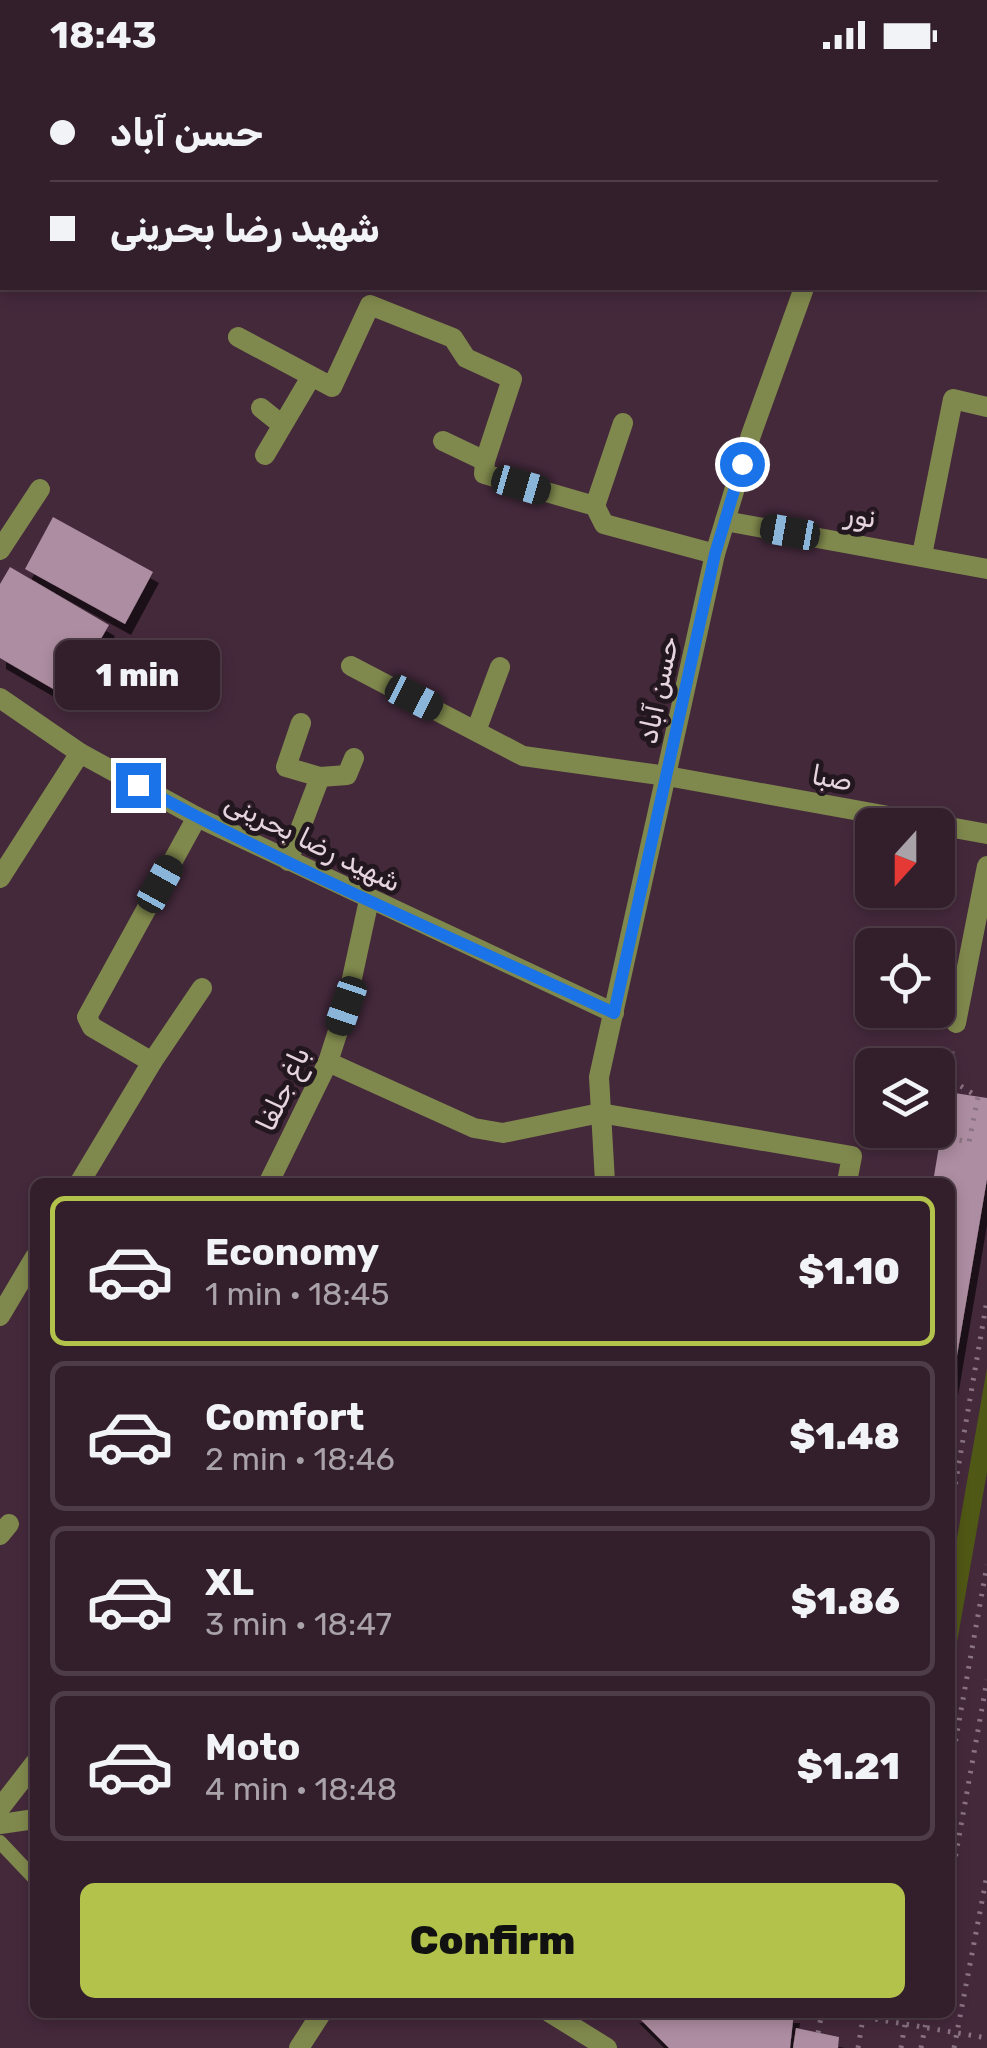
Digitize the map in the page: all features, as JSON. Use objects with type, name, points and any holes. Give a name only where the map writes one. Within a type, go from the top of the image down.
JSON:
[{"type":"street","name":"حسن آباد","points":[[605,1178],[598,1077],[715,554],[803,290]]},
{"type":"street","points":[[238,336],[332,387],[373,296],[453,338],[466,358],[512,379],[484,474],[595,506]]},
{"type":"street","points":[[264,454],[311,378]]},
{"type":"street","points":[[922,555],[953,399],[987,407]]},
{"type":"street","points":[[261,408],[281,424]]},
{"type":"street","points":[[623,423],[595,506],[604,524],[715,554]]},
{"type":"street","points":[[443,441],[485,461]]},
{"type":"street","points":[[0,550],[40,489]]},
{"type":"street","name":"نور","points":[[724,521],[987,569]]},
{"type":"street","name":"صبا","points":[[351,666],[524,756],[668,776],[987,834]]},
{"type":"street","points":[[476,731],[500,667]]},
{"type":"street","name":"شهید رضا بحرینی","points":[[0,698],[80,752],[197,817],[614,1013]]},
{"type":"street","points":[[301,723],[286,767],[320,777],[346,775],[354,758]]},
{"type":"street","points":[[0,878],[80,752]]},
{"type":"street","points":[[288,860],[320,777]]},
{"type":"street","points":[[152,1062],[92,1027],[87,1016],[197,817]]},
{"type":"street","points":[[956,1023],[987,866]]},
{"type":"street","name":"باغ جلفا","points":[[271,1178],[328,1062],[346,1006],[368,900]]},
{"type":"street","points":[[82,1178],[202,988]]},
{"type":"street","points":[[328,1062],[474,1128],[503,1133],[600,1112],[852,1156],[847,1178]]},
{"type":"street","points":[[0,1316],[30,1266]]},
{"type":"street","points":[[0,1808],[30,1769]]},
{"type":"street","points":[[0,1824],[30,1820]]},
{"type":"street","points":[[300,2048],[318,2018]]},
{"type":"street","points":[[556,2018],[582,2042],[607,2048]]},
{"type":"lane","points":[[0,1842],[30,1874]]},
{"type":"path","points":[[952,1048],[956,1023]]},
{"type":"path","points":[[955,1082],[978,1096],[969,1142],[955,1139]]},
{"type":"path","points":[[955,1486],[987,1300]]},
{"type":"path","points":[[955,1744],[987,1565]]},
{"type":"path","points":[[955,1859],[987,1680]]},
{"type":"path","points":[[954,2048],[987,1875]]},
{"type":"path","points":[[818,2033],[821,2018]]},
{"type":"path","points":[[858,2048],[863,2018]]},
{"type":"path","points":[[879,2018],[987,2038]]},
{"type":"path","points":[[901,2048],[906,2018]]},
{"type":"path","points":[[921,2048],[927,2018]]},
{"type":"green space","points":[[987,1368],[987,1472],[955,1654],[955,1550]]},
{"type":"building","points":[[53,517],[153,572],[125,624],[25,569]]},
{"type":"building","points":[[10,567],[109,625],[67,697],[0,658],[0,584]]},
{"type":"building","points":[[955,1093],[987,1098],[987,1179],[955,1367],[955,1178],[934,1178],[939,1148],[955,1148]]},
{"type":"building","points":[[639,2018],[793,2018],[790,2048],[669,2048]]},
{"type":"building","points":[[796,2028],[839,2037],[838,2048],[793,2048]]},
{"type":"route","points":[[138,785],[368,900],[614,1013],[715,554],[742,464]]}]
